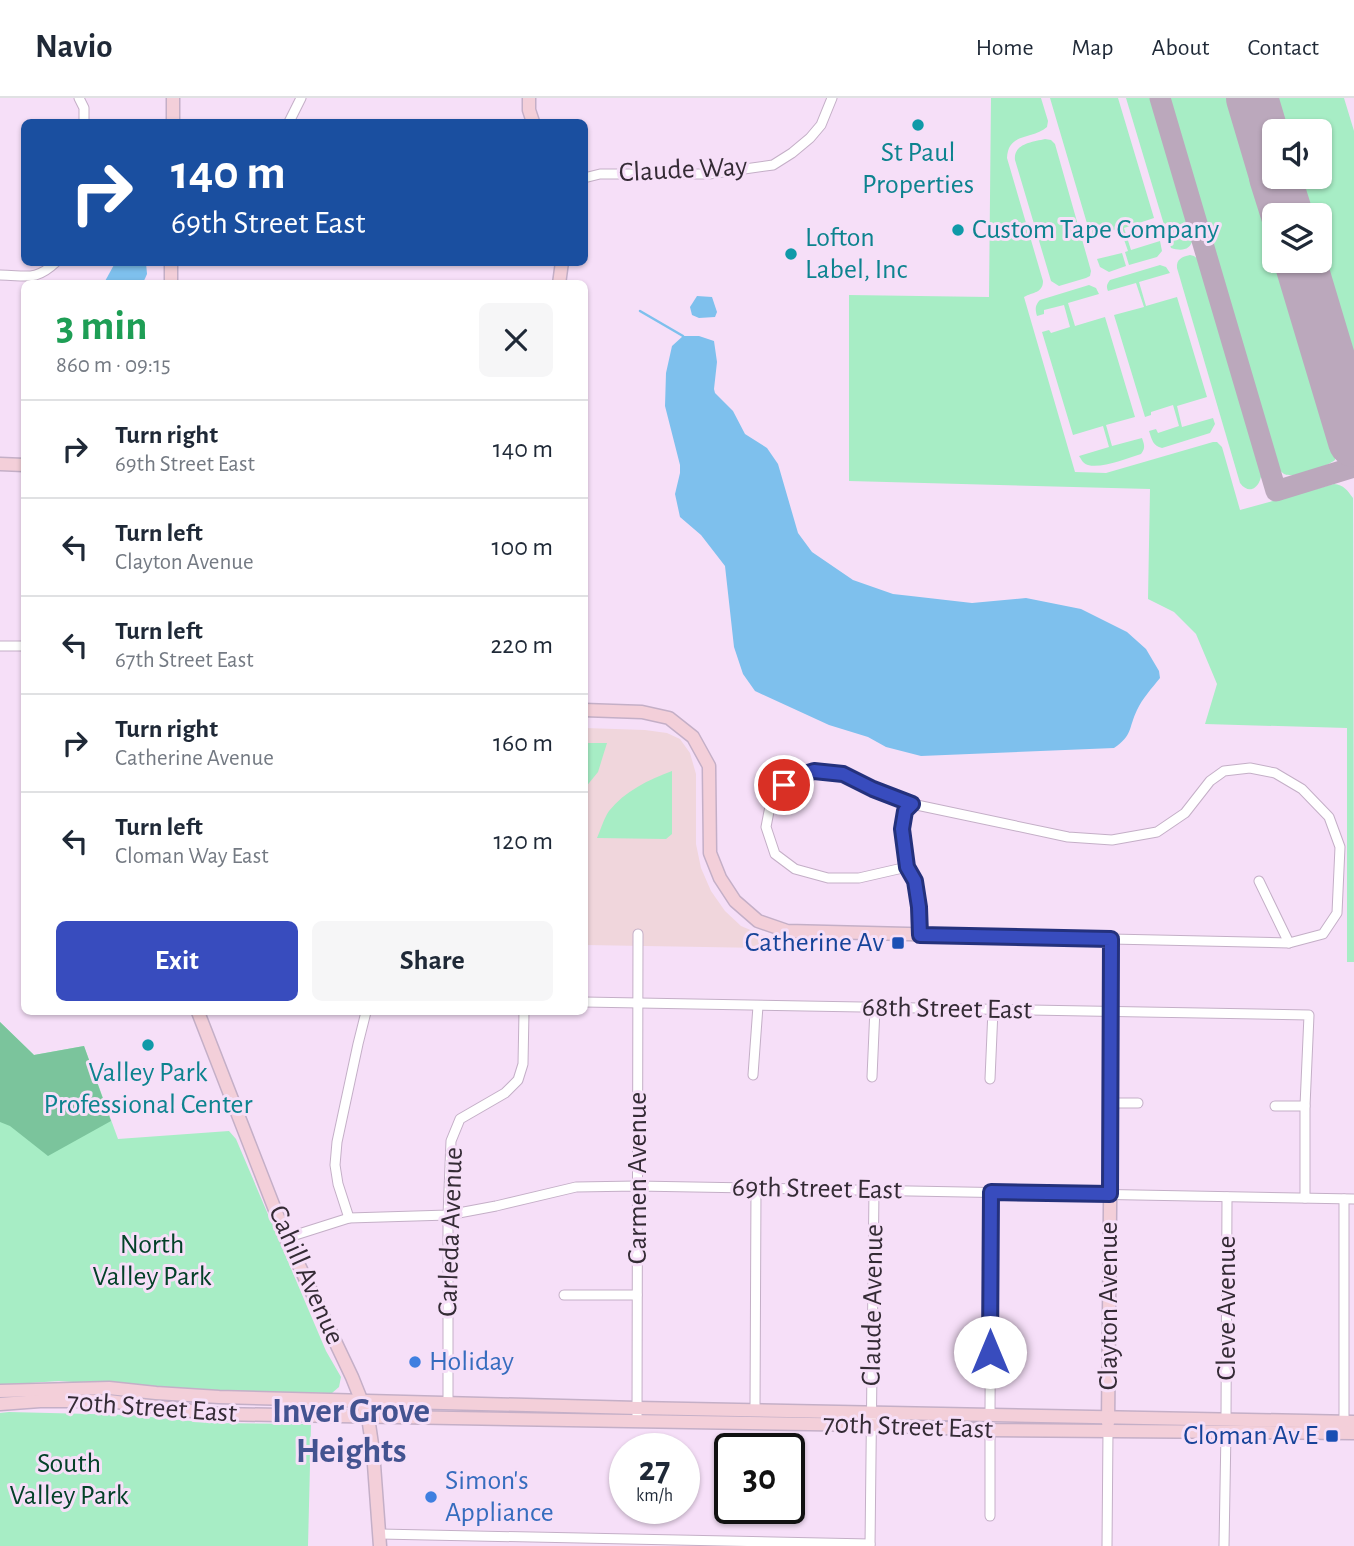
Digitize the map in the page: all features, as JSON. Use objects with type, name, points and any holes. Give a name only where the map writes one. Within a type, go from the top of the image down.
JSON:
[{"type":"main road","points":[[173,98],[173,119]]},
{"type":"main road","points":[[529,98],[532,119]]},
{"type":"main road","points":[[0,464],[21,465]]},
{"type":"main road","points":[[588,710],[642,712],[668,718],[693,737],[709,766],[710,853],[720,878],[735,901],[758,921],[787,931],[1111,939]]},
{"type":"main road","name":"Clayton Avenue","points":[[1108,1431],[1111,939]]},
{"type":"main road","name":"Cahill Avenue","points":[[199,1015],[286,1238],[352,1377],[368,1417],[380,1540]]},
{"type":"main road","name":"70th Street East","points":[[0,1391],[109,1388],[219,1397],[755,1410],[990,1430],[1108,1431],[1226,1425]]},
{"type":"main road","name":"70th Street East","points":[[0,1404],[108,1401],[218,1414],[637,1422],[990,1415],[1108,1416],[1226,1425],[1349,1428]]},
{"type":"street","points":[[79,98],[84,108],[84,119]]},
{"type":"street","points":[[290,119],[301,98]]},
{"type":"street","name":"Claude Way","points":[[588,177],[600,174],[709,174],[773,164],[810,138],[821,125],[832,98]]},
{"type":"street","points":[[0,275],[36,280],[51,266]]},
{"type":"street","points":[[0,646],[21,646]]},
{"type":"street","points":[[907,867],[859,878],[828,878],[795,869],[775,854],[766,827],[771,801],[784,785],[798,776],[814,771],[843,774],[912,804],[1068,837],[1112,840],[1157,832],[1185,813],[1210,781],[1224,771],[1250,768],[1275,773],[1302,789],[1329,817],[1340,846],[1337,913],[1323,934],[1289,943],[1111,939]]},
{"type":"street","points":[[912,804],[905,811],[902,829],[907,867],[915,881],[920,935]]},
{"type":"street","points":[[1259,881],[1289,943]]},
{"type":"street","name":"Carmen Avenue","points":[[637,1422],[638,933]]},
{"type":"street","name":"68th Street East","points":[[588,1002],[1309,1015],[1305,1106]]},
{"type":"street","points":[[753,1075],[758,1006]]},
{"type":"street","points":[[872,1077],[876,1008]]},
{"type":"street","points":[[990,1079],[993,1010]]},
{"type":"street","points":[[349,1218],[335,1165],[365,1015]]},
{"type":"street","name":"Carleda Avenue","points":[[447,1402],[451,1141],[460,1119],[505,1093],[518,1080],[523,1065],[524,1015]]},
{"type":"street","points":[[1111,1103],[1138,1103]]},
{"type":"street","points":[[1275,1106],[1305,1106],[1305,1198]]},
{"type":"street","name":"69th Street East","points":[[286,1238],[349,1218],[448,1215],[576,1187],[1349,1199]]},
{"type":"street","points":[[755,1410],[756,1188]]},
{"type":"street","name":"Claude Avenue","points":[[870,1545],[874,1190]]},
{"type":"street","points":[[990,1415],[991,1192]]},
{"type":"street","name":"Cleve Avenue","points":[[1224,1546],[1227,1197]]},
{"type":"street","points":[[1349,1199],[1349,1428]]},
{"type":"street","points":[[564,1295],[637,1295]]},
{"type":"street","points":[[990,1430],[990,1516]]},
{"type":"street","name":"Clayton Avenue","points":[[1107,1546],[1108,1431]]},
{"type":"street","points":[[380,1540],[870,1545]]},
{"type":"shaded area","points":[[588,728],[645,730],[667,733],[680,739],[690,753],[696,774],[696,844],[701,868],[711,891],[725,911],[741,926],[769,938],[769,948],[588,945]]},
{"type":"green space","points":[[991,98],[1041,98],[1048,121],[1047,127],[1041,131],[1016,140],[1008,150],[1007,158],[1043,281],[1039,290],[1024,297],[1075,472],[1106,473],[1217,442],[1222,447],[1240,510],[1334,484],[1343,487],[1353,498],[1354,962],[1347,962],[1347,728],[1205,724],[1217,684],[1196,634],[1174,612],[1148,599],[1150,489],[849,481],[849,295],[989,297]]},
{"type":"green space","points":[[1050,98],[1118,98],[1154,218],[1124,228],[1131,250],[1160,241],[1162,251],[1157,257],[1129,265],[1125,252],[1128,251],[1120,228],[1091,237]]},
{"type":"green space","points":[[1126,98],[1151,98],[1193,239],[1185,249],[1171,248]]},
{"type":"green space","points":[[1167,98],[1233,98],[1264,203],[1262,203],[1262,273],[1286,273],[1336,443],[1335,460],[1318,469],[1289,475],[1276,466]]},
{"type":"green space","points":[[1271,98],[1344,98],[1354,131],[1354,376],[1324,273],[1332,273],[1332,203],[1303,203],[1298,189],[1332,189],[1332,119],[1277,119]]},
{"type":"green space","points":[[1045,139],[1055,144],[1091,271],[1086,278],[1059,286],[1051,281],[1015,160],[1020,147]]},
{"type":"green space","points":[[1122,253],[1126,266],[1109,272],[1100,267],[1097,259]]},
{"type":"green space","points":[[1190,255],[1199,260],[1261,468],[1261,478],[1253,489],[1240,483],[1177,268],[1180,259]]},
{"type":"green space","points":[[1160,265],[1166,267],[1170,273],[1139,282],[1146,306],[1177,297],[1207,397],[1177,406],[1182,427],[1213,418],[1215,424],[1210,433],[1162,448],[1155,444],[1149,431],[1156,429],[1158,433],[1179,426],[1173,405],[1151,412],[1151,415],[1145,417],[1114,315],[1144,307],[1136,283],[1108,291],[1107,286],[1110,280]]},
{"type":"green space","points":[[1089,285],[1096,288],[1099,294],[1068,303],[1075,326],[1105,317],[1135,417],[1106,425],[1112,446],[1142,438],[1144,446],[1141,454],[1100,466],[1088,465],[1079,456],[1109,447],[1103,426],[1073,435],[1042,332],[1049,330],[1051,333],[1070,327],[1064,305],[1044,310],[1044,314],[1037,316],[1036,309],[1040,300]]},
{"type":"green space","points":[[588,743],[607,743],[598,772],[588,784]]},
{"type":"green space","points":[[672,771],[672,834],[666,839],[597,838],[607,814],[615,804],[646,782]]},
{"type":"green space","name":"North Valley Park","points":[[0,1022],[34,1055],[84,1046],[118,1139],[229,1131],[236,1139],[326,1351],[341,1377],[339,1387],[332,1393],[200,1391],[59,1381],[0,1385]]},
{"type":"green space","points":[[0,1022],[34,1055],[84,1046],[111,1121],[48,1156],[10,1126],[0,1122]]},
{"type":"green space","name":"South Valley Park","points":[[0,1413],[131,1415],[211,1423],[311,1424],[308,1546],[0,1546]]},
{"type":"water","points":[[113,266],[146,266],[144,280],[106,280]]},
{"type":"water","points":[[697,296],[712,297],[717,312],[715,317],[699,318],[692,315],[690,307]]},
{"type":"water","points":[[683,336],[699,336],[714,341],[717,362],[715,393],[733,411],[745,434],[767,448],[778,464],[798,533],[812,552],[853,580],[893,594],[972,603],[1026,598],[1081,609],[1127,632],[1146,649],[1159,671],[1160,678],[1139,706],[1124,739],[1114,748],[921,756],[886,747],[868,737],[829,725],[755,691],[743,674],[734,647],[725,566],[701,535],[680,517],[675,494],[680,465],[665,406],[666,373],[672,346]]},
{"type":"waterway","points":[[640,311],[683,336]]},
{"type":"taxiway","points":[[1160,98],[1276,491],[1354,467]]},
{"type":"runway","points":[[1252,98],[1262,132]]},
{"type":"runway","points":[[1279,189],[1283,203]]},
{"type":"runway","points":[[1304,273],[1354,441]]},
{"type":"place","name":"St Paul Properties","points":[[918,125]]},
{"type":"place","name":"Custom Tape Company","points":[[958,230]]},
{"type":"place","name":"Lofton Label, Inc","points":[[791,254]]},
{"type":"place","name":"Catherine Av","points":[[898,943]]},
{"type":"place","name":"Valley Park Professional Center","points":[[148,1045]]},
{"type":"place","name":"Holiday","points":[[415,1362]]},
{"type":"place","name":"Cloman Av E","points":[[1332,1436]]},
{"type":"place","name":"Simon's Appliance","points":[[431,1497]]},
{"type":"district","name":"Inver Grove Heights","points":[[351,1431]]},
{"type":"route","points":[[784,785],[798,776],[814,771],[843,774],[912,804],[905,811],[902,829],[907,867],[915,881],[920,935],[1111,939],[1110,1194],[991,1192],[990,1352]]}]
